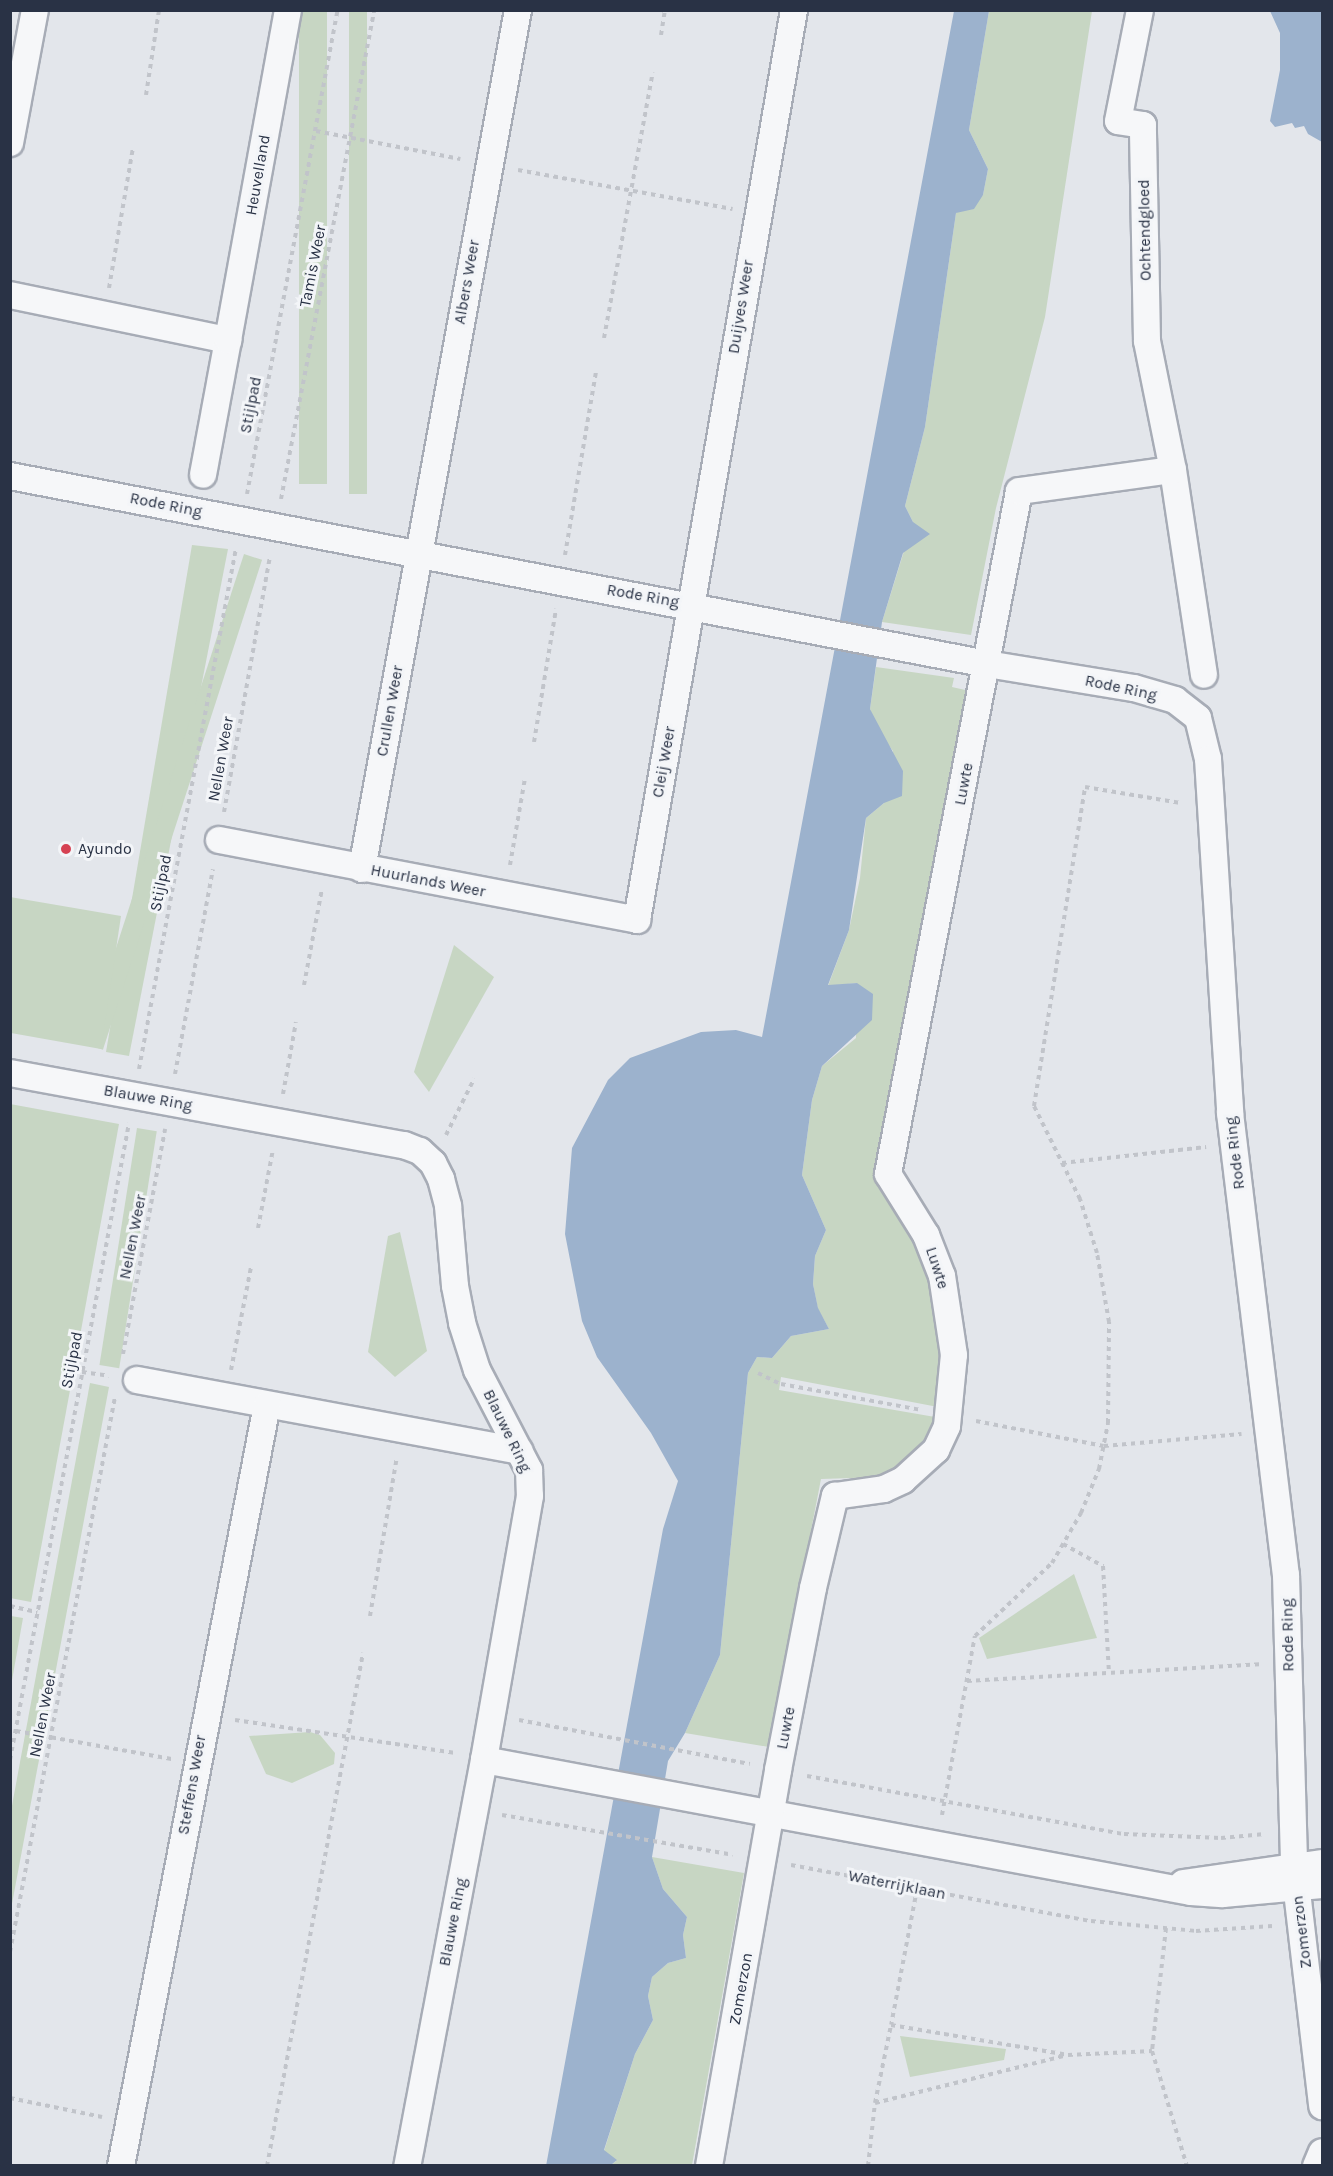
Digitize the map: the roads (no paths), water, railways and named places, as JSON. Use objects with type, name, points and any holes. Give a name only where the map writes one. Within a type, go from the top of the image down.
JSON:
[{"type":"street","points":[[10,142],[35,10]]},
{"type":"street","name":"Heuvelland","points":[[202,475],[288,10]]},
{"type":"street","name":"Albers Weer","points":[[417,554],[518,10]]},
{"type":"street","name":"Duijves Weer","points":[[691,605],[756,214],[794,10]]},
{"type":"street","name":"Ochtendgloed","points":[[1140,10],[1118,121],[1143,124],[1148,341],[1173,470],[1204,675]]},
{"type":"street","points":[[10,295],[228,340]]},
{"type":"street","points":[[987,664],[1020,490],[1173,470]]},
{"type":"street","name":"Rode Ring","points":[[10,476],[691,605],[987,664],[1134,688],[1175,700],[1198,718],[1208,759],[1233,1141],[1286,1575],[1295,1876]]},
{"type":"street","name":"Crullen Weer","points":[[362,869],[417,554]]},
{"type":"street","name":"Cleij Weer","points":[[637,920],[691,605]]},
{"type":"street","name":"Luwte","points":[[771,1813],[813,1588],[835,1496],[884,1489],[903,1480],[936,1450],[948,1415],[954,1355],[942,1276],[926,1235],[888,1174],[987,664]]},
{"type":"street","name":"Huurlands Weer","points":[[219,840],[637,920]]},
{"type":"street","name":"Blauwe Ring","points":[[10,1073],[404,1145],[420,1150],[433,1163],[448,1206],[462,1323],[477,1370],[530,1470],[530,1496],[484,1760],[407,2166]]},
{"type":"street","points":[[125,1379],[519,1451]]},
{"type":"street","name":"Steffens Weer","points":[[121,2166],[205,1715],[267,1406]]},
{"type":"street","points":[[484,1760],[1162,1887],[1295,1876],[1323,1863]]},
{"type":"street","name":"Zomerzon","points":[[709,2166],[771,1813]]},
{"type":"street","points":[[1295,1876],[1323,1885]]},
{"type":"street","name":"Zomerzon","points":[[1295,1876],[1323,2106]]},
{"type":"street","points":[[1316,2166],[1323,2152]]},
{"type":"water","points":[[954,11],[989,11],[969,130],[988,169],[983,195],[974,209],[956,213],[925,427],[905,506],[913,522],[930,534],[903,553],[882,622],[870,709],[903,771],[902,796],[884,803],[866,818],[849,930],[828,985],[857,983],[873,994],[872,1020],[822,1066],[812,1100],[802,1175],[826,1230],[815,1256],[813,1284],[818,1308],[829,1329],[791,1336],[772,1358],[757,1357],[748,1373],[720,1655],[685,1733],[668,1761],[652,1857],[663,1889],[687,1917],[683,1935],[686,1958],[668,1963],[652,1977],[648,1996],[653,2020],[635,2054],[604,2150],[617,2160],[611,2165],[546,2166],[663,1529],[678,1481],[651,1433],[597,1357],[582,1321],[565,1234],[572,1148],[608,1080],[630,1058],[701,1032],[736,1030],[762,1037]]},
{"type":"water","points":[[1270,11],[1322,11],[1322,142],[1308,134],[1304,126],[1295,128],[1292,123],[1275,127],[1270,121],[1280,70],[1280,33]]},
{"type":"place","name":"Ayundo","points":[[66,849]]}]
